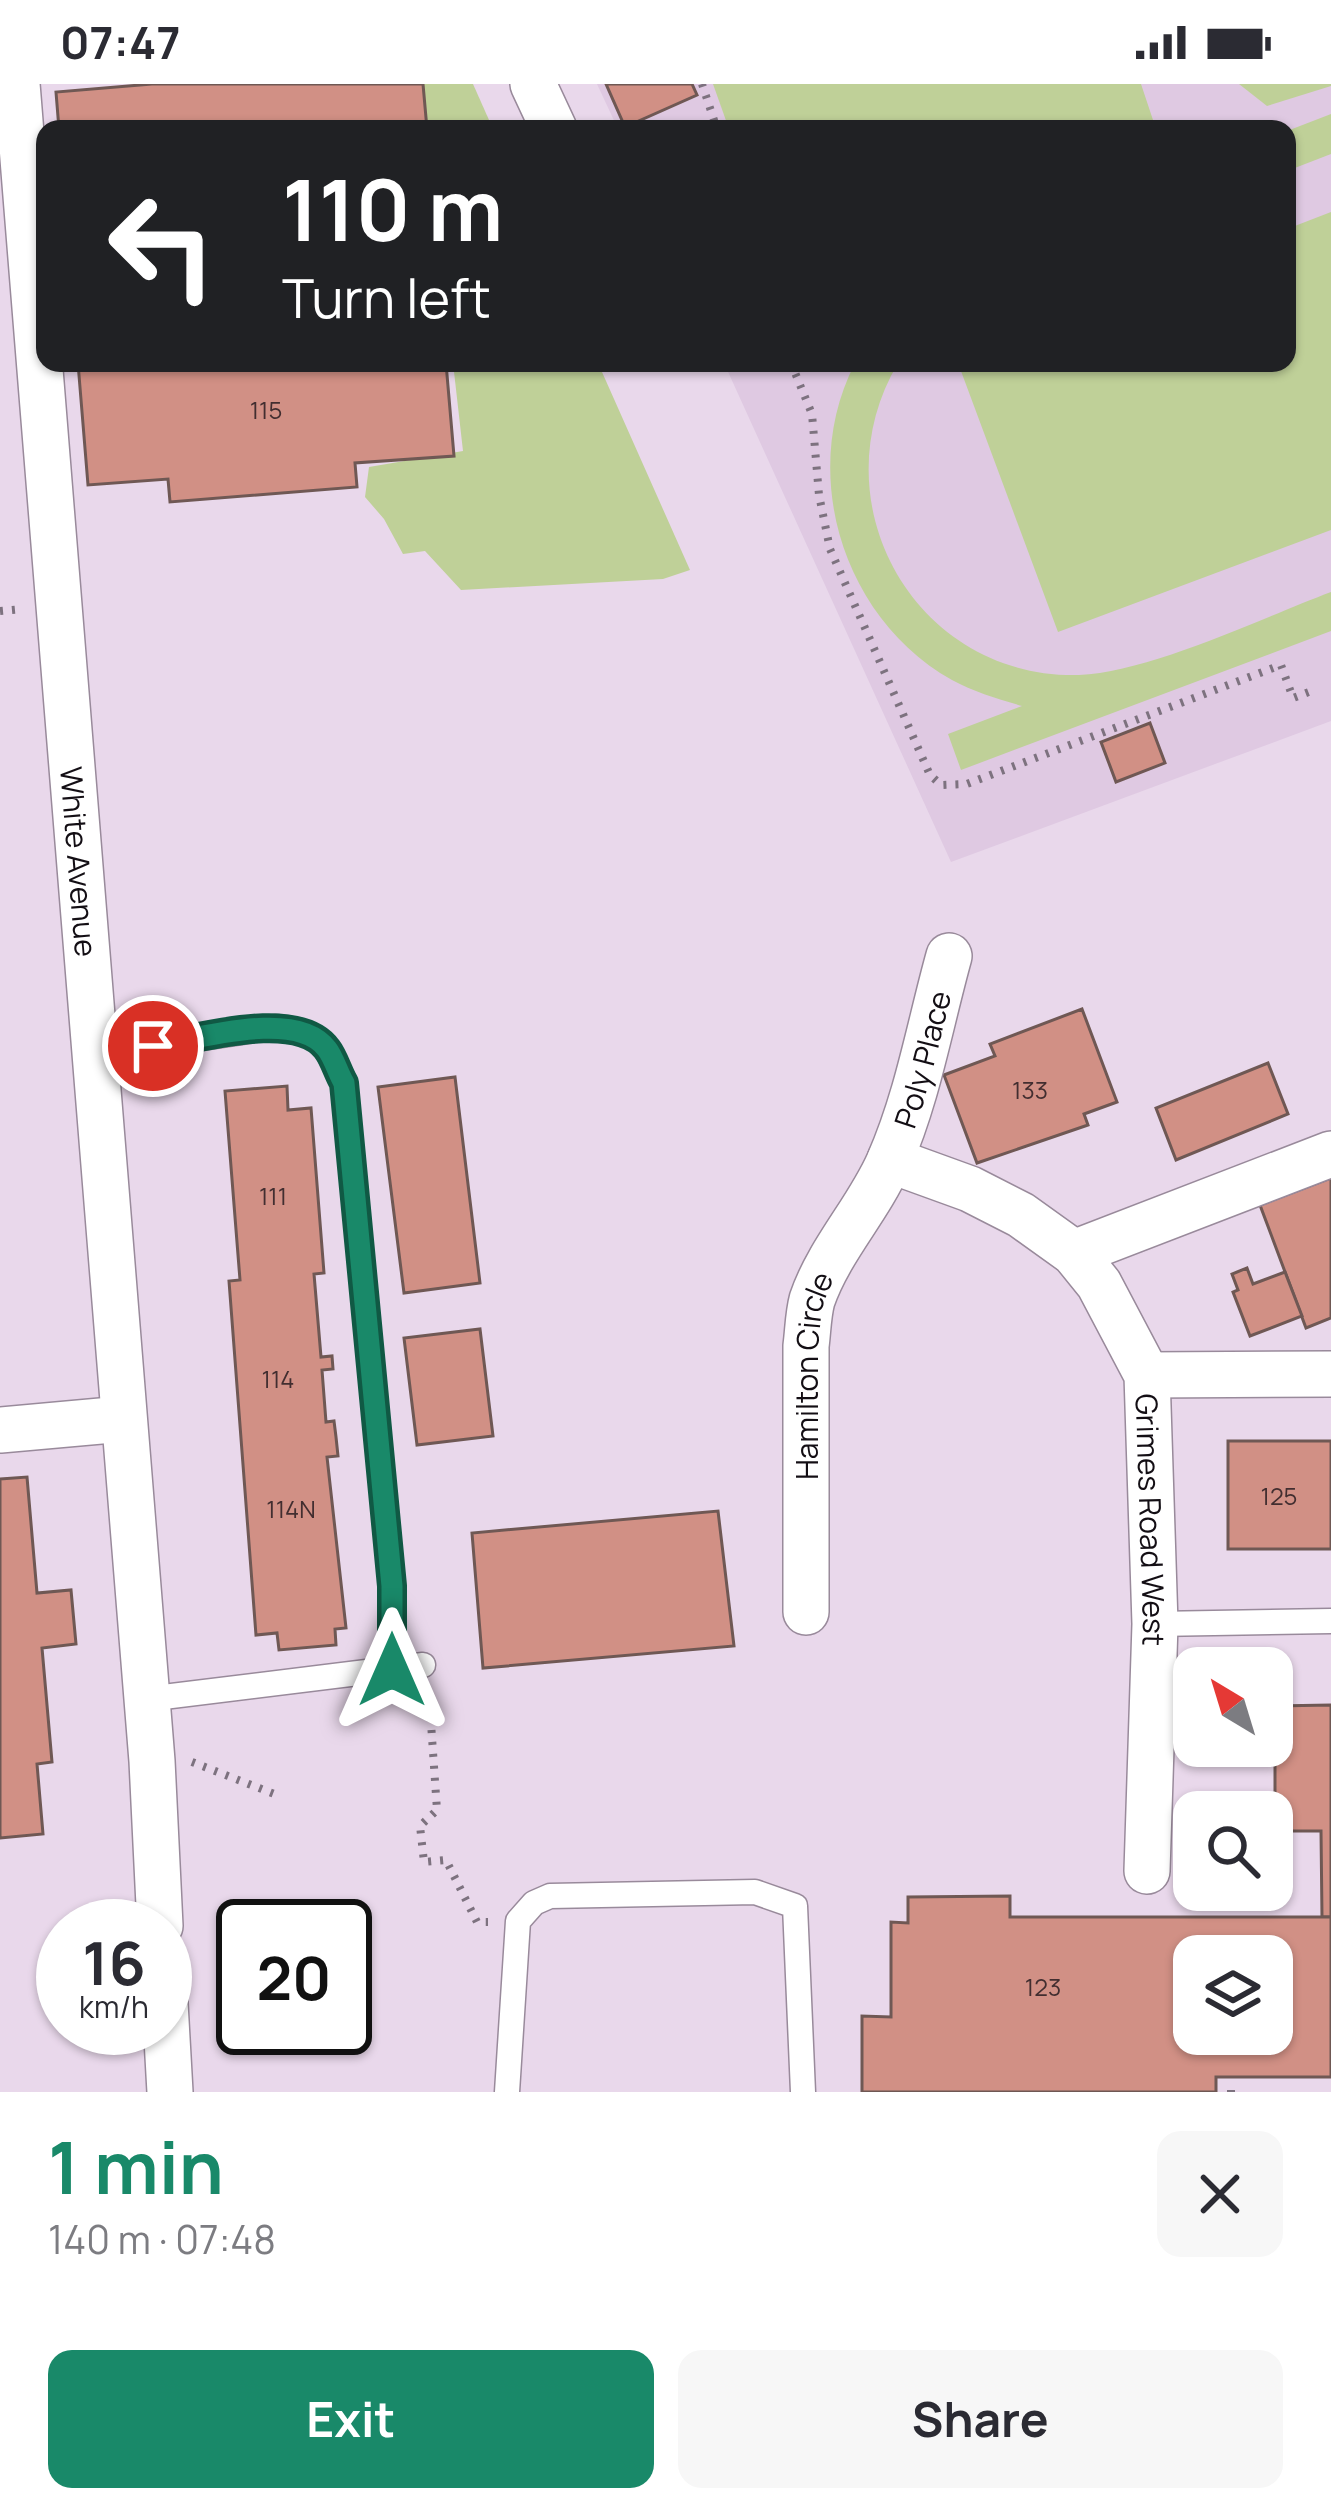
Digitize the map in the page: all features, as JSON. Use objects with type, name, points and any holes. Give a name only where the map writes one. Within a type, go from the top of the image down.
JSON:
[{"type":"street","name":"White Avenue","points":[[17,84],[36,320]]},
{"type":"street","points":[[533,84],[550,120]]},
{"type":"street","name":"White Avenue","points":[[40,372],[147,1699],[158,1899]]},
{"type":"street","name":"Poly Place","points":[[890,1160],[907,1115],[949,956]]},
{"type":"street","points":[[1073,1253],[1331,1154]]},
{"type":"street","name":"Grimes Road West","points":[[890,1160],[970,1189],[1021,1215],[1073,1253],[1100,1284],[1147,1375],[1155,1624],[1147,1871]]},
{"type":"street","name":"Hamilton Circle","points":[[806,1612],[806,1346],[811,1305],[823,1274],[890,1160]]},
{"type":"street","points":[[1147,1375],[1331,1374]]},
{"type":"street","points":[[0,1430],[123,1419]]},
{"type":"street","points":[[168,2055],[170,2092]]},
{"type":"lane","points":[[95,1054],[275,1027],[301,1029],[326,1047],[344,1083],[392,1586],[392,1670]]},
{"type":"lane","points":[[1155,1624],[1331,1621]]},
{"type":"lane","points":[[147,1699],[392,1670],[420,1676]]},
{"type":"lane","points":[[507,2092],[518,1921],[533,1903],[550,1896],[755,1892],[795,1906],[803,2092]]},
{"type":"path","points":[[702,84],[714,120]]},
{"type":"path","points":[[795,372],[812,414],[819,495],[830,549],[930,775],[941,785],[967,784],[1282,665],[1294,698],[1313,690]]},
{"type":"path","points":[[420,1676],[432,1708],[437,1810],[420,1826],[424,1862],[446,1860],[477,1922],[518,1921]]},
{"type":"path","points":[[185,1760],[277,1795]]},
{"type":"shaded area","points":[[597,84],[1331,84],[1331,721],[951,862],[728,372],[1296,372],[1296,120],[614,120]]},
{"type":"green space","points":[[423,84],[473,84],[489,120],[427,120]]},
{"type":"green space","points":[[713,84],[1141,84],[1153,120],[726,120]]},
{"type":"green space","points":[[1239,84],[1331,84],[1331,86],[1267,106]]},
{"type":"green space","points":[[1331,114],[1331,154],[1296,168],[1296,128]]},
{"type":"green space","points":[[1331,212],[1331,530],[1058,632],[961,372],[1296,372],[1296,226]]},
{"type":"green space","points":[[454,372],[602,372],[690,570],[663,579],[461,590],[425,551],[403,554],[384,519],[365,497],[369,467],[463,451]]},
{"type":"green space","points":[[851,372],[894,372],[876,416],[869,471],[876,524],[896,573],[928,615],[970,647],[1021,668],[1079,675],[1107,672],[1172,654],[1331,592],[1331,631],[961,770],[948,734],[1022,706],[960,684],[914,653],[883,620],[858,582],[841,540],[832,496],[831,451],[838,406]]},
{"type":"building","points":[[152,84],[423,84],[426,120],[58,120],[56,92]]},
{"type":"building","points":[[606,84],[692,84],[697,95],[641,120],[622,120]]},
{"type":"building","points":[[79,372],[447,372],[454,456],[355,463],[357,487],[170,502],[168,479],[88,485]]},
{"type":"building","points":[[1150,723],[1165,763],[1116,782],[1101,742]]},
{"type":"building","points":[[1082,1009],[1117,1102],[1084,1114],[1088,1125],[977,1163],[944,1075],[995,1056],[990,1044]]},
{"type":"building","points":[[1268,1063],[1288,1114],[1176,1160],[1156,1108]]},
{"type":"building","points":[[455,1077],[480,1283],[404,1293],[378,1087]]},
{"type":"building","points":[[287,1086],[288,1110],[311,1108],[324,1273],[314,1274],[321,1357],[332,1356],[333,1369],[322,1370],[326,1422],[334,1421],[338,1456],[327,1457],[346,1628],[335,1629],[336,1645],[279,1650],[277,1633],[256,1635],[229,1281],[240,1280],[225,1091]]},
{"type":"building","points":[[1331,1178],[1331,1318],[1306,1328],[1260,1205]]},
{"type":"building","points":[[1247,1268],[1253,1284],[1285,1272],[1302,1316],[1250,1336],[1233,1292],[1238,1290],[1232,1274]]},
{"type":"building","points":[[480,1329],[493,1436],[417,1445],[404,1338]]},
{"type":"building","points":[[1228,1441],[1331,1441],[1331,1549],[1228,1549]]},
{"type":"building","points":[[27,1477],[37,1593],[71,1590],[76,1644],[42,1648],[52,1762],[37,1764],[43,1834],[0,1838],[0,1479]]},
{"type":"building","points":[[718,1511],[734,1646],[483,1668],[472,1533]]},
{"type":"building","points":[[1331,1705],[1331,1917],[1322,1917],[1321,1831],[1293,1831],[1293,1791],[1275,1791],[1275,1767],[1293,1767],[1293,1706]]},
{"type":"building","points":[[1010,1896],[1010,1917],[1331,1917],[1331,2077],[1216,2077],[1216,2092],[862,2092],[862,2016],[891,2017],[891,1922],[908,1923],[908,1897]]},
{"type":"route","points":[[153,1046],[275,1027],[301,1029],[326,1047],[344,1083],[392,1586],[392,1670]]}]
